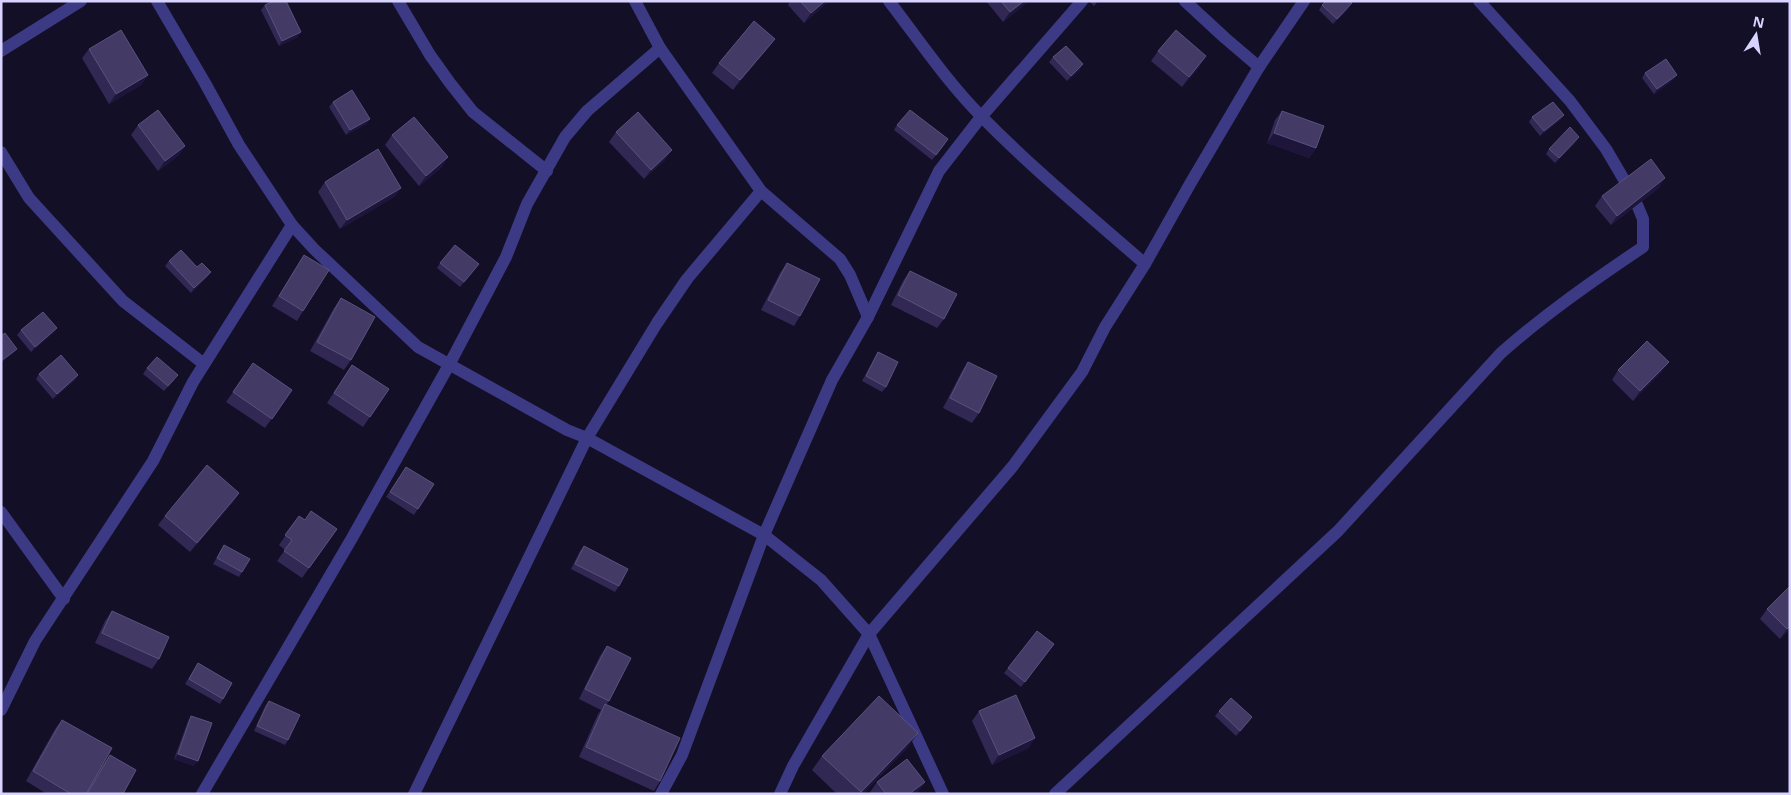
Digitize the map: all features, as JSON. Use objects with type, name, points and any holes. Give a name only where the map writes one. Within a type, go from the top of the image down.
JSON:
[{"type":"street","points":[[1,52],[81,1]]},
{"type":"street","points":[[157,1],[239,145],[292,226],[418,347],[567,430],[587,438],[764,535],[821,580],[869,634],[943,794]]},
{"type":"street","points":[[398,1],[430,55],[473,112],[547,171]]},
{"type":"street","points":[[635,1],[660,48],[761,191],[840,259],[850,275],[868,317]]},
{"type":"street","points":[[889,1],[951,83],[981,116],[1046,177],[1146,264]]},
{"type":"street","points":[[661,794],[682,755],[764,535],[832,380],[868,317],[939,171],[981,116],[1082,1]]},
{"type":"street","points":[[1185,1],[1259,67]]},
{"type":"street","points":[[780,794],[869,634],[1013,466],[1082,372],[1105,327],[1146,264],[1190,184],[1259,67],[1304,1]]},
{"type":"street","points":[[1055,794],[1338,531],[1501,353],[1526,331],[1643,247],[1643,219],[1633,195],[1606,149],[1570,101],[1479,1]]},
{"type":"street","points":[[202,794],[352,538],[450,364],[506,257],[527,204],[565,137],[587,111],[660,48]]},
{"type":"street","points":[[1,152],[29,198],[123,301],[204,364]]},
{"type":"street","points":[[414,794],[587,438],[686,279],[761,191]]},
{"type":"street","points":[[1,710],[35,641],[64,599],[152,460],[193,382],[292,226]]},
{"type":"street","points":[[1,512],[64,599]]},
{"type":"building","points":[[273,1],[286,1],[301,32],[282,41],[265,5]]},
{"type":"building","points":[[800,1],[825,1],[811,13]]},
{"type":"building","points":[[1001,1],[1024,1],[1010,12]]},
{"type":"building","points":[[1326,1],[1350,1],[1352,3],[1337,19],[1322,5]]},
{"type":"building","points":[[754,21],[775,39],[740,80],[719,63]]},
{"type":"building","points":[[121,30],[148,75],[116,94],[89,49]]},
{"type":"building","points":[[1176,30],[1206,56],[1189,77],[1158,51]]},
{"type":"building","points":[[1066,46],[1083,64],[1071,76],[1053,57]]},
{"type":"building","points":[[1666,59],[1677,75],[1657,89],[1645,73]]},
{"type":"building","points":[[352,90],[370,119],[350,130],[333,102]]},
{"type":"building","points":[[1553,102],[1564,115],[1544,131],[1532,117]]},
{"type":"building","points":[[158,110],[185,146],[165,161],[138,125]]},
{"type":"building","points":[[910,110],[948,139],[936,155],[897,125]]},
{"type":"building","points":[[1282,111],[1324,126],[1316,148],[1274,133]]},
{"type":"building","points":[[638,112],[672,150],[651,170],[616,132]]},
{"type":"building","points":[[414,117],[448,157],[426,176],[392,135]]},
{"type":"building","points":[[1570,127],[1579,137],[1559,158],[1549,149]]},
{"type":"building","points":[[378,149],[401,188],[347,220],[325,182]]},
{"type":"building","points":[[1651,159],[1665,178],[1617,216],[1602,196]]},
{"type":"building","points":[[455,245],[479,264],[464,282],[440,263]]},
{"type":"building","points":[[181,250],[197,267],[202,263],[211,272],[194,288],[169,261]]},
{"type":"building","points":[[304,255],[329,270],[303,311],[279,296]]},
{"type":"building","points":[[787,263],[820,279],[800,316],[768,300]]},
{"type":"building","points":[[910,271],[957,294],[944,319],[898,295]]},
{"type":"building","points":[[341,298],[375,317],[351,360],[317,342]]},
{"type":"building","points":[[43,312],[57,328],[35,347],[21,330]]},
{"type":"building","points":[[5,333],[17,349],[1,361],[1,336]]},
{"type":"building","points":[[1647,341],[1669,362],[1640,391],[1618,370]]},
{"type":"building","points":[[878,352],[898,362],[886,387],[866,376]]},
{"type":"building","points":[[61,355],[78,375],[57,394],[39,374]]},
{"type":"building","points":[[157,357],[178,375],[168,386],[147,368]]},
{"type":"building","points":[[968,362],[997,376],[979,413],[950,398]]},
{"type":"building","points":[[253,363],[292,390],[272,419],[233,392]]},
{"type":"building","points":[[352,365],[389,389],[370,417],[334,393]]},
{"type":"building","points":[[207,465],[239,493],[197,543],[165,516]]},
{"type":"building","points":[[406,467],[434,484],[418,509],[390,492]]},
{"type":"building","points":[[311,511],[337,529],[309,568],[284,551],[292,540],[285,535],[299,516],[305,520]]},
{"type":"building","points":[[224,545],[250,559],[242,572],[217,558]]},
{"type":"building","points":[[584,546],[628,569],[619,586],[575,564]]},
{"type":"building","points":[[1790,586],[1790,626],[1787,629],[1767,609]]},
{"type":"building","points":[[112,611],[169,637],[159,659],[102,633]]},
{"type":"building","points":[[1037,631],[1054,644],[1025,682],[1008,668]]},
{"type":"building","points":[[607,646],[631,658],[609,701],[585,689]]},
{"type":"building","points":[[198,663],[232,683],[223,699],[189,679]]},
{"type":"building","points":[[1016,695],[1035,738],[999,755],[979,711]]},
{"type":"building","points":[[879,696],[918,733],[861,792],[822,756]]},
{"type":"building","points":[[1231,698],[1252,717],[1240,731],[1219,711]]},
{"type":"building","points":[[269,701],[300,715],[288,740],[257,726]]},
{"type":"building","points":[[605,704],[680,738],[660,781],[586,747]]},
{"type":"building","points":[[191,716],[212,723],[198,761],[178,754]]},
{"type":"building","points":[[62,720],[112,748],[86,794],[71,794],[33,771]]},
{"type":"building","points":[[110,755],[136,770],[123,794],[87,794]]},
{"type":"building","points":[[907,759],[925,782],[909,794],[886,794],[877,782]]}]
